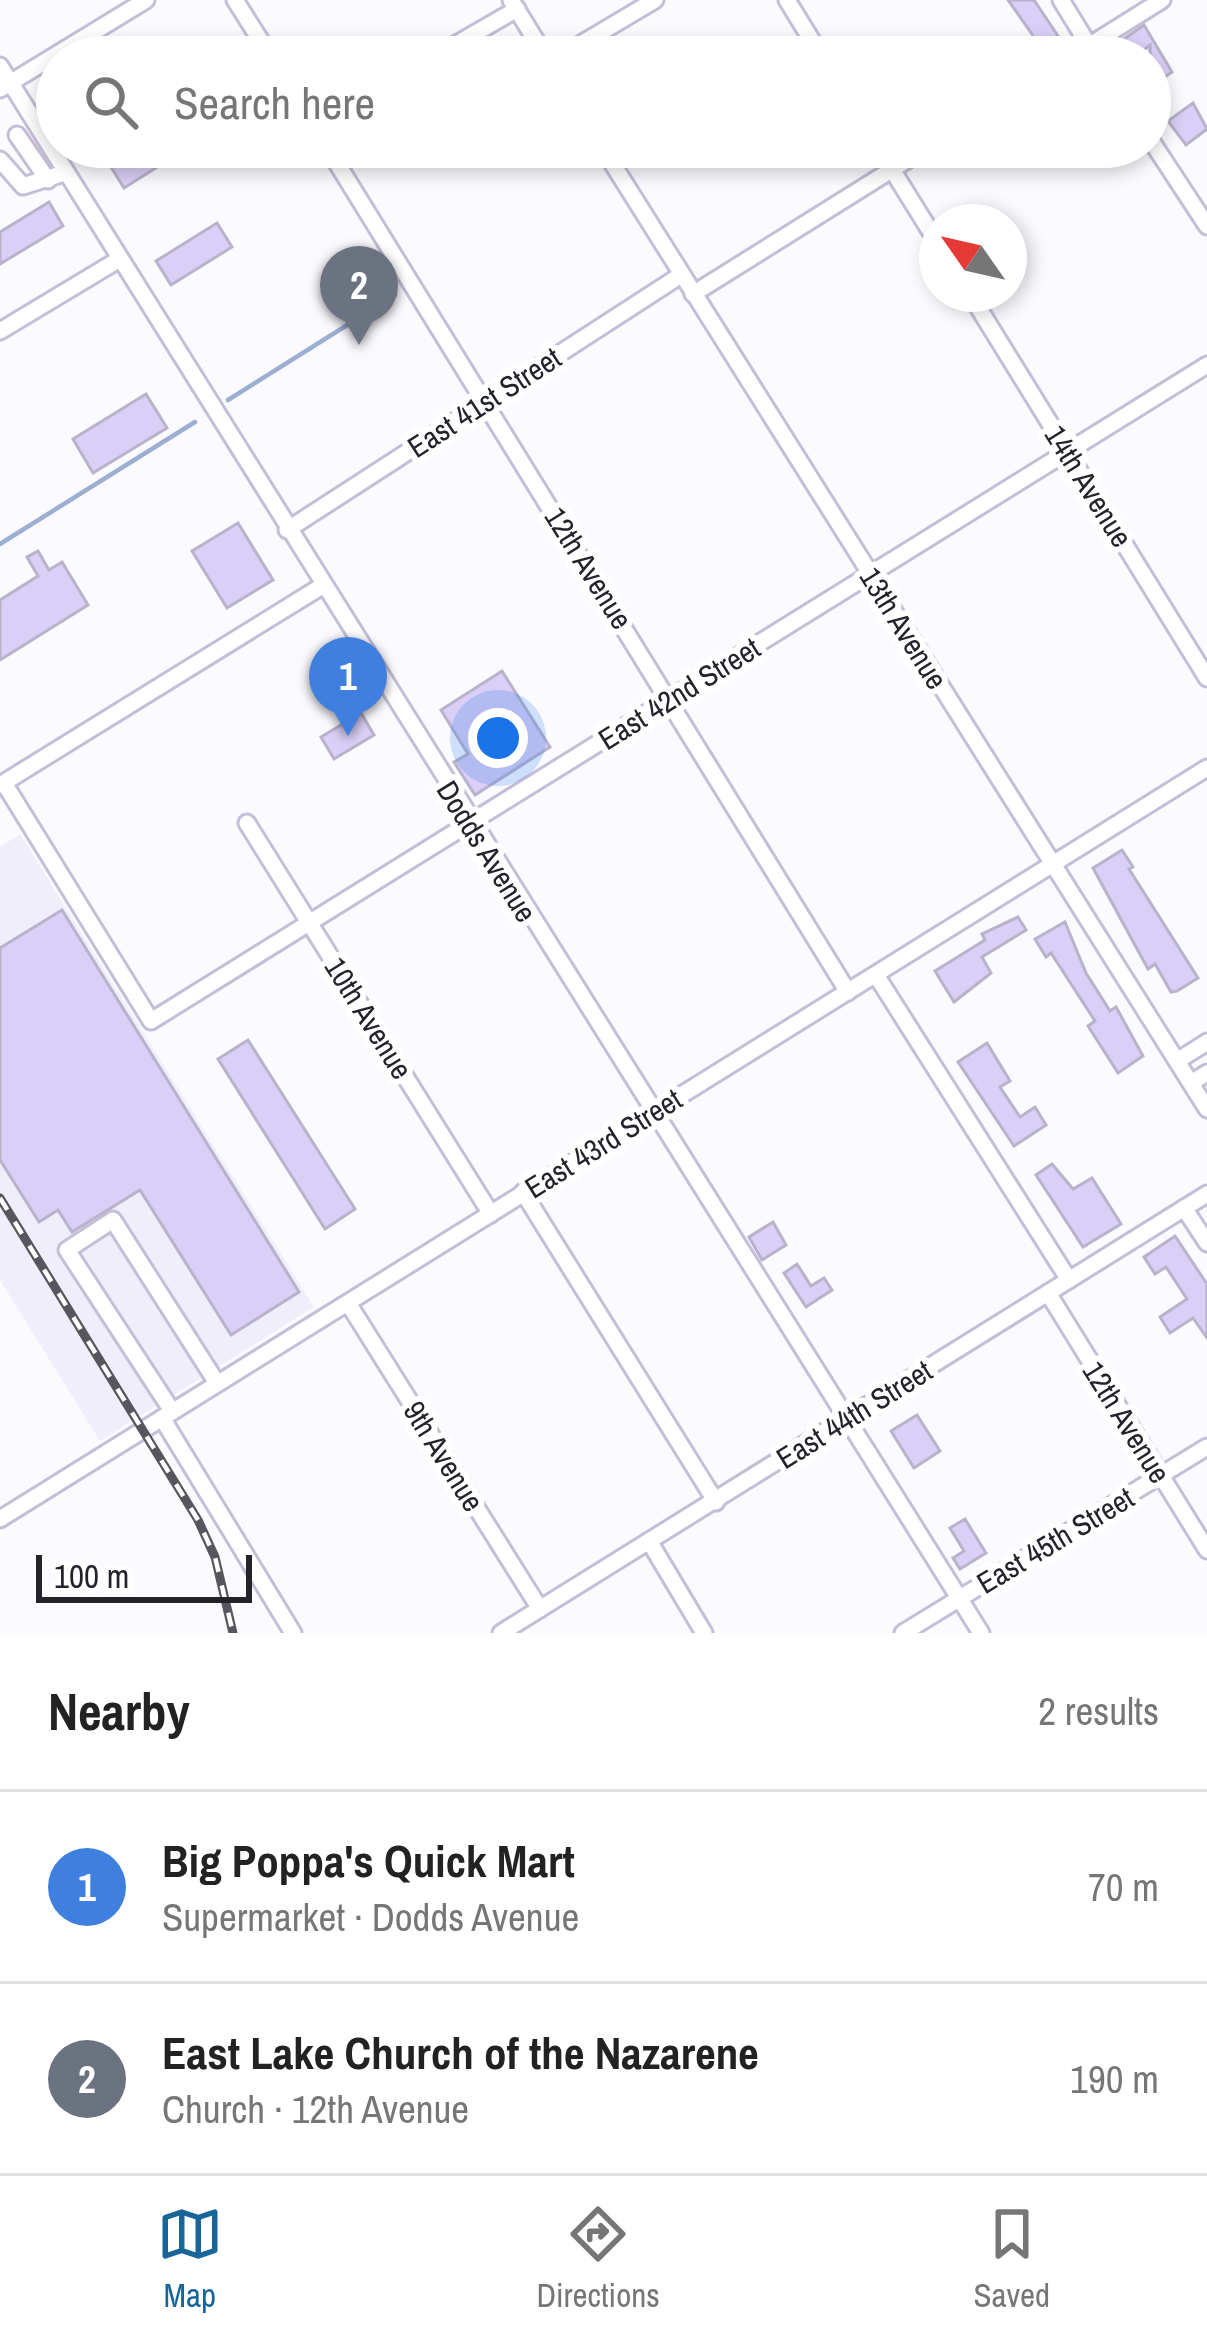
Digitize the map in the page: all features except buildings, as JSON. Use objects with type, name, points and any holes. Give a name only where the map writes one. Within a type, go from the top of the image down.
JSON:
[{"type":"street","points":[[87,36],[146,0]]},
{"type":"street","points":[[235,0],[258,36]]},
{"type":"street","points":[[594,36],[655,0]]},
{"type":"street","points":[[787,0],[809,36]]},
{"type":"street","points":[[1060,0],[1083,36]]},
{"type":"street","points":[[1113,36],[1162,0]]},
{"type":"street","points":[[466,36],[514,4],[534,36]]},
{"type":"street","name":"Dodds Avenue","points":[[0,66],[5,86],[35,123]]},
{"type":"street","points":[[5,86],[36,67]]},
{"type":"street","points":[[0,145],[35,123]]},
{"type":"street","points":[[16,135],[36,156]]},
{"type":"street","points":[[0,160],[23,186],[56,176],[48,168]]},
{"type":"street","name":"Dodds Avenue","points":[[53,168],[118,260],[981,1633]]},
{"type":"street","name":"12th Avenue","points":[[340,168],[848,992]]},
{"type":"street","name":"13th Avenue","points":[[615,168],[1207,1108]]},
{"type":"street","points":[[693,294],[895,168]]},
{"type":"street","points":[[1169,168],[1207,226]]},
{"type":"street","points":[[892,170],[919,213]]},
{"type":"street","points":[[0,331],[118,260]]},
{"type":"street","name":"East 41st Street","points":[[287,530],[681,274]]},
{"type":"street","name":"14th Avenue","points":[[981,312],[1207,678]]},
{"type":"street","name":"East 42nd Street","points":[[2,784],[152,1022],[1207,365]]},
{"type":"street","points":[[2,784],[322,586]]},
{"type":"street","name":"East 43rd Street","points":[[0,1519],[1207,768]]},
{"type":"street","name":"10th Avenue","points":[[247,823],[491,1214]]},
{"type":"street","points":[[875,975],[1069,1280]]},
{"type":"street","points":[[1177,1061],[1207,1042]]},
{"type":"street","points":[[1191,1083],[1207,1073]]},
{"type":"street","points":[[523,1192],[716,1502]]},
{"type":"street","name":"East 44th Street","points":[[501,1633],[1207,1194]]},
{"type":"street","points":[[1184,1208],[1207,1244]]},
{"type":"street","points":[[217,1383],[113,1220],[67,1250],[293,1633]]},
{"type":"street","name":"12th Avenue","points":[[1048,1293],[1207,1550]]},
{"type":"street","name":"9th Avenue","points":[[347,1303],[540,1609]]},
{"type":"street","name":"East 45th Street","points":[[903,1633],[1207,1447]]},
{"type":"street","points":[[649,1541],[704,1633]]},
{"type":"shaded area","points":[[20,834],[314,1307],[100,1441],[0,1280],[0,847]]},
{"type":"waterway","points":[[228,400],[395,295]]},
{"type":"waterway","points":[[0,544],[195,422]]},
{"type":"railway","points":[[0,1198],[198,1520],[215,1557],[233,1633]]},
{"type":"place","name":"East Lake Church of the Nazarene","points":[[359,345]]},
{"type":"place","name":"Big Poppa's Quick Mart","points":[[348,736]]}]
